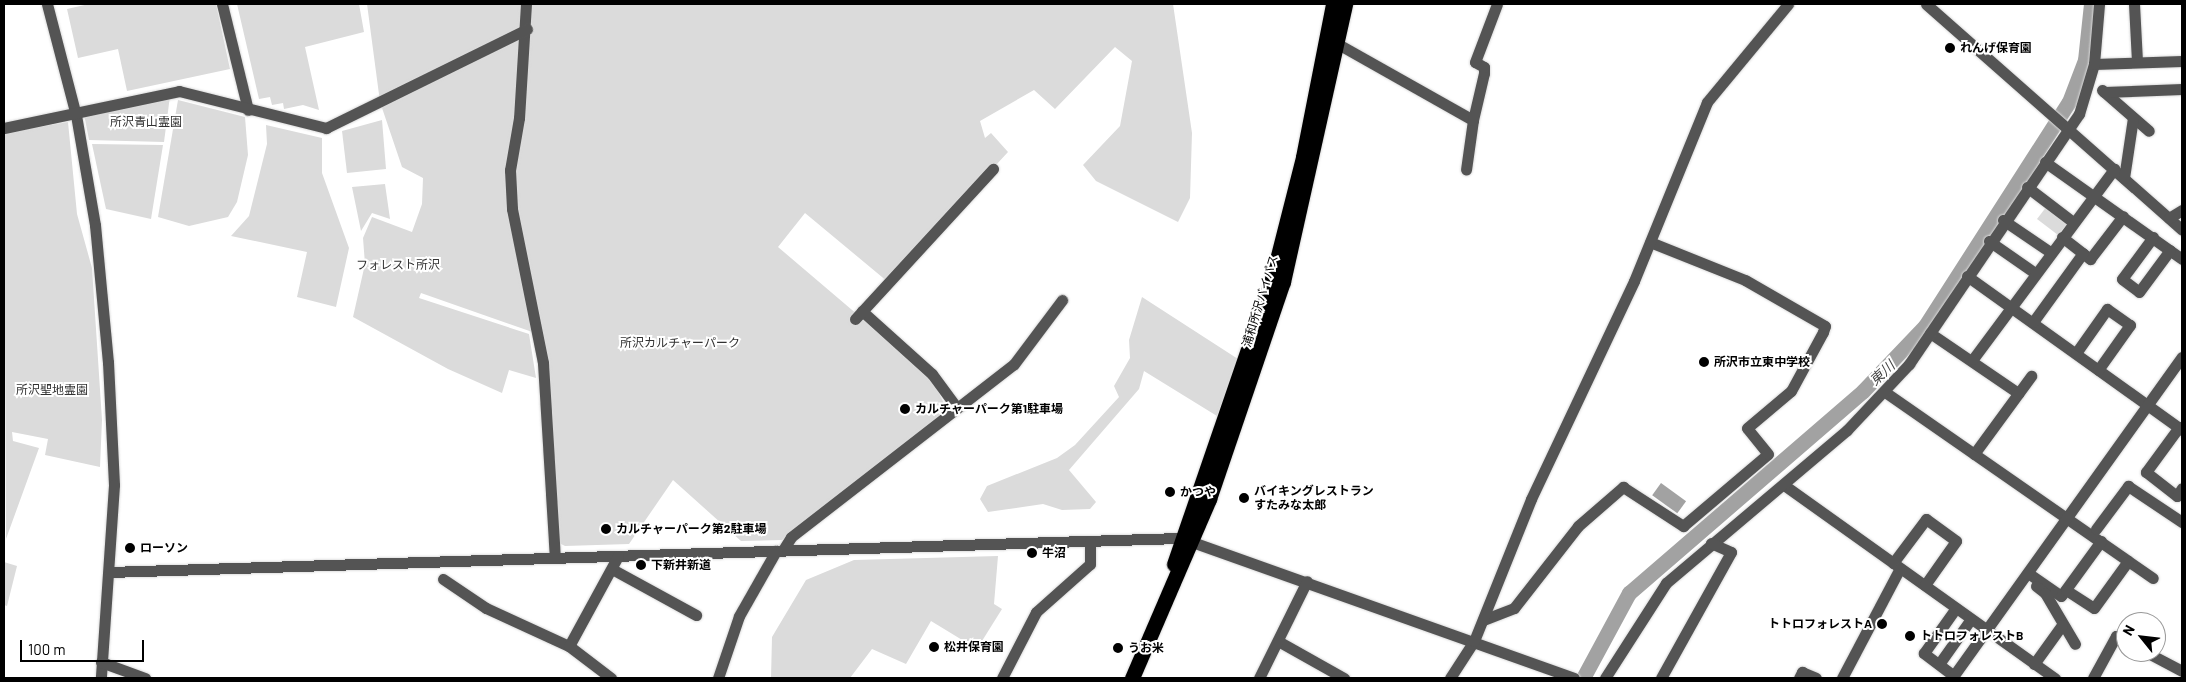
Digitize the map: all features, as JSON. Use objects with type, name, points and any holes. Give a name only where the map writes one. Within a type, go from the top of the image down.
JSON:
[{"type":"highway","name":"浦和所沢バイパス","points":[[1187,539],[1272,279],[1303,157],[1333,4]]},
{"type":"highway","name":"浦和所沢バイパス","points":[[1132,678],[1187,539],[1283,282],[1346,4]]},
{"type":"street","points":[[47,4],[76,115],[99,254],[113,428],[109,572],[101,678]]},
{"type":"street","points":[[222,4],[248,110]]},
{"type":"street","points":[[526,4],[527,29],[510,170],[512,210],[543,363],[555,558]]},
{"type":"street","points":[[1466,170],[1473,120],[1484,73],[1476,62],[1497,4]]},
{"type":"street","points":[[1450,678],[1474,641],[1540,478],[1650,242],[1716,86],[1788,4]]},
{"type":"street","points":[[1926,4],[2182,230]]},
{"type":"street","points":[[1605,678],[1666,583],[1711,543],[1784,485],[1885,392],[1930,333],[2003,220],[2067,128],[2090,82],[2094,64],[2099,4]]},
{"type":"street","points":[[2134,4],[2137,62]]},
{"type":"street","points":[[4,128],[76,115],[179,91],[248,110],[326,128],[527,29]]},
{"type":"street","points":[[1338,44],[1473,120]]},
{"type":"street","points":[[2094,64],[2182,61]]},
{"type":"street","points":[[2090,82],[2149,131]]},
{"type":"street","points":[[2104,92],[2182,89]]},
{"type":"street","points":[[2124,178],[2133,118]]},
{"type":"street","points":[[2045,162],[2182,259]]},
{"type":"street","points":[[956,408],[932,374],[859,315],[993,169]]},
{"type":"street","points":[[1973,359],[2035,272],[2114,169]]},
{"type":"street","points":[[2027,187],[2073,222]]},
{"type":"street","points":[[2169,218],[2182,210]]},
{"type":"street","points":[[2062,237],[2090,259],[2123,216]]},
{"type":"street","points":[[2003,220],[2050,252]]},
{"type":"street","points":[[2153,238],[2122,279],[2139,292],[2170,250]]},
{"type":"street","points":[[1989,241],[2035,272]]},
{"type":"street","points":[[1483,620],[1514,608],[1578,526],[1623,487],[1683,526],[1768,454],[1746,428],[1791,391],[1824,332],[1825,326],[1745,280],[1650,242]]},
{"type":"street","points":[[2033,322],[2083,254]]},
{"type":"street","points":[[1967,276],[2181,428],[2146,472],[2177,496],[2182,488]]},
{"type":"street","points":[[718,678],[739,616],[780,550],[791,537],[1014,364],[1062,300]]},
{"type":"street","points":[[2076,353],[2107,309],[2130,325],[2098,370]]},
{"type":"street","points":[[1930,333],[1973,359],[2018,393]]},
{"type":"street","points":[[1956,608],[1924,653],[1953,677],[2182,359]]},
{"type":"street","points":[[1974,454],[2030,376]]},
{"type":"street","points":[[1885,392],[2068,517],[2153,578]]},
{"type":"street","points":[[1784,485],[2055,678]]},
{"type":"street","points":[[2096,529],[2128,486],[2182,522]]},
{"type":"street","points":[[1842,678],[1897,566],[1926,519],[1956,541],[1925,585]]},
{"type":"street","points":[[109,572],[1187,539],[1574,678]]},
{"type":"street","points":[[1002,678],[1036,612],[1090,564],[1090,541]]},
{"type":"street","points":[[2027,575],[2061,596],[2101,541]]},
{"type":"street","points":[[1661,678],[1731,552],[1711,543]]},
{"type":"street","points":[[569,646],[618,556]]},
{"type":"street","points":[[2066,590],[2094,608],[2128,561]]},
{"type":"street","points":[[612,569],[696,614]]},
{"type":"street","points":[[2027,575],[2045,593],[2062,625],[2075,644]]},
{"type":"street","points":[[443,579],[486,608],[569,646],[611,678]]},
{"type":"street","points":[[1259,678],[1307,581]]},
{"type":"street","points":[[1939,664],[1971,619]]},
{"type":"street","points":[[2034,664],[2062,625]]},
{"type":"street","points":[[2093,678],[2116,636]]},
{"type":"street","points":[[1278,641],[1344,678]]},
{"type":"street","points":[[101,662],[145,678]]},
{"type":"street","points":[[2165,662],[2182,671]]},
{"type":"street","points":[[1799,678],[1802,672],[1816,678]]},
{"type":"green space","points":[[89,4],[216,4],[230,69],[127,91],[118,49],[78,58],[67,9]]},
{"type":"green space","points":[[237,4],[359,4],[364,32],[305,47],[319,110],[303,105],[284,109],[283,103],[272,105],[270,97],[259,99]]},
{"type":"green space","name":"所沢カルチャーパーク","points":[[367,4],[1173,4],[1192,133],[1190,198],[1178,222],[1096,181],[1083,165],[1120,126],[1132,61],[1115,47],[1055,109],[1034,90],[980,121],[985,138],[991,133],[1008,152],[888,282],[805,213],[778,247],[932,378],[947,410],[782,540],[741,541],[673,480],[629,544],[565,546],[559,543],[541,335],[421,293],[419,298],[529,334],[536,378],[509,370],[502,393],[448,369],[353,317],[365,264],[363,238],[372,217],[412,232],[422,204],[423,178],[402,167],[380,102]]},
{"type":"green space","name":"所沢青山霊園","points":[[170,96],[164,142],[89,140],[84,114]]},
{"type":"green space","points":[[178,100],[245,117],[248,155],[237,202],[228,217],[189,226],[158,217]]},
{"type":"green space","points":[[382,120],[386,169],[347,173],[342,131]]},
{"type":"green space","name":"所沢聖地霊園","points":[[68,122],[77,214],[92,268],[102,420],[100,467],[45,455],[48,439],[12,432],[13,441],[39,448],[6,539],[4,133]]},
{"type":"green space","points":[[266,125],[322,138],[322,173],[349,248],[336,307],[297,297],[307,252],[231,236],[249,216],[267,144]]},
{"type":"green space","points":[[92,144],[163,145],[151,219],[106,209]]},
{"type":"green space","name":"フォレスト所沢","points":[[385,184],[390,219],[372,213],[361,231],[352,187]]},
{"type":"green space","points":[[2047,206],[2067,224],[2058,235],[2037,219]]},
{"type":"green space","points":[[1142,297],[1238,359],[1217,416],[1144,371],[1139,389],[1069,470],[1096,502],[1090,509],[1062,510],[1043,504],[988,512],[980,499],[987,486],[1057,458],[1075,445],[1119,397],[1114,386],[1130,358],[1129,340]]},
{"type":"green space","points":[[998,556],[994,604],[1002,609],[977,649],[931,621],[906,664],[872,649],[850,678],[771,678],[772,637],[806,580],[854,560]]},
{"type":"green space","points":[[4,562],[17,566],[7,606],[4,605]]},
{"type":"shaded area","points":[[1661,483],[1686,501],[1677,513],[1652,495]]},
{"type":"waterway","name":"東川","points":[[1583,678],[1629,593],[1863,391],[1925,326],[2069,102],[2085,60],[2091,4]]},
{"type":"place","name":"れんげ保育園","points":[[1950,48]]},
{"type":"place","name":"所沢市立東中学校","points":[[1704,362]]},
{"type":"place","name":"カルチャーパーク第1駐車場","points":[[905,409]]},
{"type":"place","name":"かつや","points":[[1170,492]]},
{"type":"place","name":"バイキングレストラン すたみな太郎","points":[[1244,498]]},
{"type":"place","name":"カルチャーパーク第2駐車場","points":[[606,529]]},
{"type":"place","name":"ローソン","points":[[130,548]]},
{"type":"place","name":"牛沼","points":[[1032,553]]},
{"type":"place","name":"下新井新道","points":[[641,565]]},
{"type":"place","name":"トトロフォレストA","points":[[1882,624]]},
{"type":"place","name":"トトロフォレストB","points":[[1910,636]]},
{"type":"place","name":"松井保育園","points":[[934,647]]},
{"type":"place","name":"うお米","points":[[1118,648]]}]
